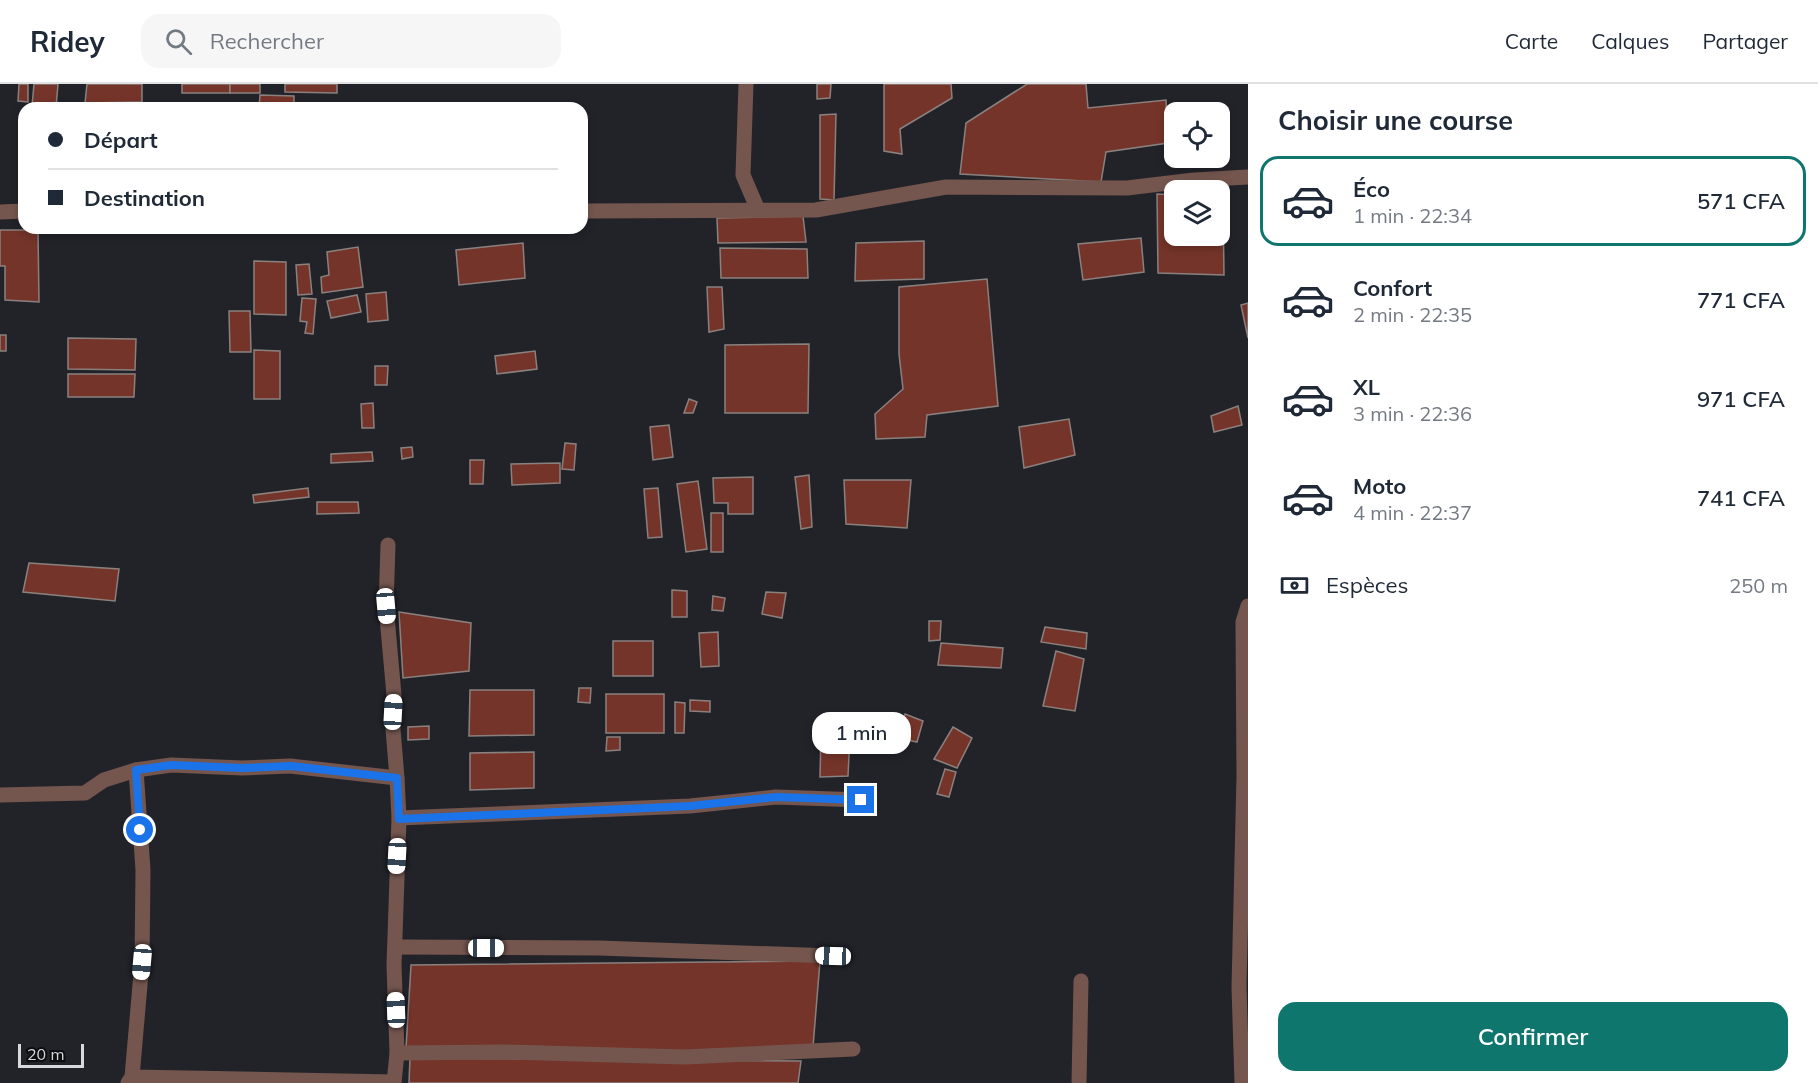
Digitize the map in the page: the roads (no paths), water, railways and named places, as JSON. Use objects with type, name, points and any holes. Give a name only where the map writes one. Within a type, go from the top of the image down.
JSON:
[{"type":"street","points":[[746,84],[743,175],[758,210]]},
{"type":"street","points":[[588,211],[816,210],[946,187],[1127,188],[1194,180],[1248,177]]},
{"type":"street","points":[[0,212],[18,211]]},
{"type":"street","points":[[136,770],[143,870],[142,962],[130,1080],[394,1083],[397,1053],[395,947],[399,819],[393,729],[394,694],[386,606],[388,545]]},
{"type":"street","points":[[1242,1083],[1239,987],[1244,776],[1243,622],[1248,606]]},
{"type":"street","points":[[0,795],[85,793],[104,780],[136,770],[171,765],[242,768],[291,766],[397,778]]},
{"type":"street","points":[[399,819],[690,806],[776,797],[861,800]]},
{"type":"street","points":[[395,947],[599,948],[833,956]]},
{"type":"street","points":[[1079,1083],[1081,981]]},
{"type":"street","points":[[397,1053],[504,1052],[685,1057],[853,1049]]}]
